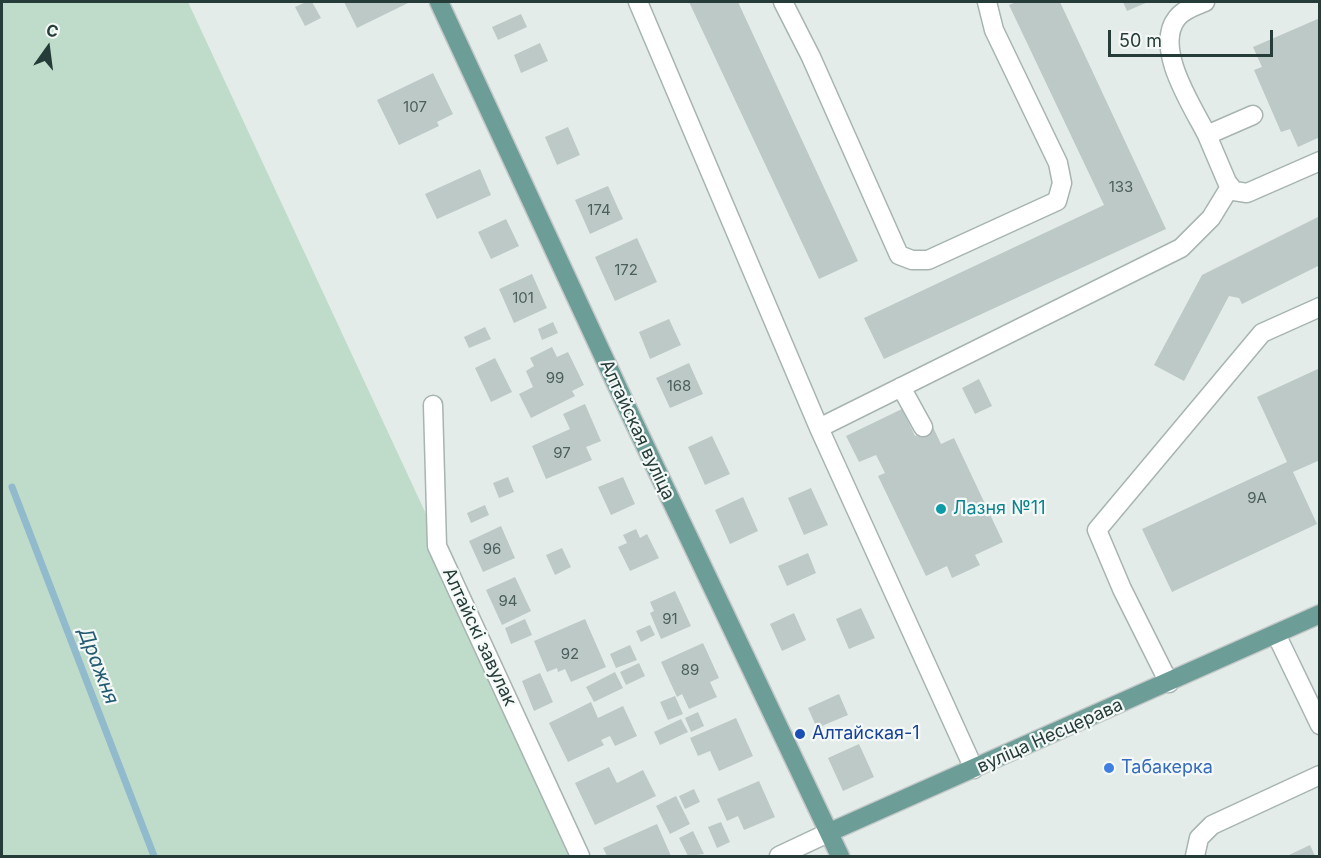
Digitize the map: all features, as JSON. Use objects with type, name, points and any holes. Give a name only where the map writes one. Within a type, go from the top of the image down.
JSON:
[{"type":"main road","name":"Алтайская вуліца","points":[[439,2],[631,416],[840,856]]},
{"type":"main road","name":"вуліца Несцерава","points":[[830,832],[1320,614]]},
{"type":"street","points":[[638,2],[819,428],[974,769]]},
{"type":"street","points":[[783,2],[811,57],[899,255],[920,260],[928,260],[1058,201],[1062,183],[1058,163],[994,30],[987,2]]},
{"type":"street","points":[[1205,2],[1187,9],[1176,19],[1169,42],[1174,71],[1207,135],[1230,187],[1241,194],[1247,193],[1320,161]]},
{"type":"street","points":[[1207,135],[1253,116]]},
{"type":"street","points":[[819,428],[1180,248],[1211,218],[1230,187]]},
{"type":"street","points":[[1169,683],[1127,598],[1097,530],[1262,333],[1320,307]]},
{"type":"street","points":[[901,387],[923,427]]},
{"type":"street","name":"Алтайскі завулак","points":[[433,405],[437,546],[580,856]]},
{"type":"street","points":[[1276,634],[1320,725]]},
{"type":"street","points":[[1195,856],[1199,838],[1212,825],[1320,776]]},
{"type":"street","name":"вуліца Несцерава","points":[[779,856],[830,832]]},
{"type":"green space","points":[[2,2],[188,2],[585,856],[2,856]]},
{"type":"building","points":[[312,2],[321,18],[305,26],[295,7]]},
{"type":"building","points":[[344,2],[407,2],[408,3],[357,28]]},
{"type":"building","points":[[689,2],[738,2],[858,261],[819,279]]},
{"type":"building","points":[[1016,2],[1060,2],[1166,229],[884,359],[864,318],[1104,205],[1009,5]]},
{"type":"building","points":[[1123,2],[1148,2],[1127,11]]},
{"type":"building","points":[[521,14],[527,27],[498,40],[492,27]]},
{"type":"building","points":[[1320,18],[1320,137],[1298,147],[1290,129],[1281,132],[1254,70],[1262,67],[1253,47]]},
{"type":"building","points":[[540,43],[548,61],[521,73],[514,55]]},
{"type":"building","points":[[433,73],[453,114],[437,122],[439,126],[399,145],[377,100]]},
{"type":"building","points":[[568,127],[580,155],[557,165],[545,137]]},
{"type":"building","points":[[480,169],[491,195],[437,219],[425,194]]},
{"type":"building","points":[[608,186],[623,219],[590,234],[575,200]]},
{"type":"building","points":[[1320,216],[1320,265],[1242,304],[1239,298],[1229,296],[1184,381],[1154,365],[1202,275]]},
{"type":"building","points":[[506,219],[519,246],[491,259],[478,232]]},
{"type":"building","points":[[637,238],[657,282],[615,301],[595,257]]},
{"type":"building","points":[[532,274],[547,308],[514,323],[499,289]]},
{"type":"building","points":[[669,319],[681,345],[650,359],[639,332]]},
{"type":"building","points":[[553,322],[558,333],[542,340],[538,329]]},
{"type":"building","points":[[485,327],[491,339],[469,348],[464,337]]},
{"type":"building","points":[[552,347],[557,357],[568,352],[584,385],[572,391],[575,396],[531,418],[519,394],[533,387],[526,371],[534,366],[530,358]]},
{"type":"building","points":[[495,358],[512,392],[491,402],[475,368]]},
{"type":"building","points":[[689,363],[703,394],[670,408],[656,378]]},
{"type":"building","points":[[1320,368],[1320,460],[1293,472],[1317,524],[1172,592],[1142,529],[1287,462],[1257,397]]},
{"type":"building","points":[[979,379],[992,406],[975,414],[962,388]]},
{"type":"building","points":[[585,404],[601,441],[586,447],[592,460],[546,479],[532,446],[570,429],[563,414]]},
{"type":"building","name":"Лазня №11","points":[[902,409],[915,436],[933,427],[941,444],[954,438],[1003,542],[975,555],[980,565],[952,578],[947,566],[926,576],[878,476],[885,473],[876,455],[859,462],[846,436]]},
{"type":"building","points":[[712,436],[730,474],[705,485],[688,447]]},
{"type":"building","points":[[508,477],[514,492],[499,498],[493,483]]},
{"type":"building","points":[[623,477],[635,504],[611,515],[598,487]]},
{"type":"building","points":[[811,488],[828,525],[804,535],[788,498]]},
{"type":"building","points":[[743,497],[758,531],[730,544],[715,510]]},
{"type":"building","points":[[485,505],[489,515],[471,523],[467,513]]},
{"type":"building","points":[[501,526],[515,558],[483,572],[469,541]]},
{"type":"building","points":[[636,529],[640,538],[647,534],[659,558],[630,571],[618,547],[627,543],[623,535]]},
{"type":"building","points":[[562,548],[571,567],[555,575],[546,555]]},
{"type":"building","points":[[808,553],[816,573],[787,586],[778,566]]},
{"type":"building","points":[[515,577],[531,611],[502,625],[486,590]]},
{"type":"building","points":[[675,591],[691,626],[661,639],[650,613],[654,611],[650,602]]},
{"type":"building","points":[[861,608],[875,638],[849,649],[836,619]]},
{"type":"building","points":[[794,613],[806,640],[782,651],[770,624]]},
{"type":"building","points":[[525,619],[532,635],[511,644],[505,628]]},
{"type":"building","points":[[585,619],[606,667],[571,682],[565,669],[558,672],[557,668],[547,672],[534,641]]},
{"type":"building","points":[[650,625],[655,635],[641,642],[636,631]]},
{"type":"building","points":[[703,643],[719,678],[710,682],[717,697],[689,709],[682,694],[677,697],[661,662]]},
{"type":"building","points":[[630,645],[637,660],[616,668],[610,654]]},
{"type":"building","points":[[639,663],[645,676],[626,685],[620,672]]},
{"type":"building","points":[[615,672],[623,688],[594,702],[586,687]]},
{"type":"building","points":[[540,673],[553,702],[534,711],[522,681]]},
{"type":"building","points":[[839,694],[848,715],[817,728],[808,708]]},
{"type":"building","points":[[675,696],[683,714],[668,720],[660,702]]},
{"type":"building","points":[[591,702],[598,718],[623,706],[637,736],[615,746],[610,736],[601,740],[604,745],[568,762],[549,723]]},
{"type":"building","points":[[698,712],[704,726],[691,732],[685,718]]},
{"type":"building","points":[[736,718],[753,756],[719,771],[710,751],[698,756],[690,738]]},
{"type":"building","points":[[681,719],[688,732],[660,745],[654,732]]},
{"type":"building","points":[[859,744],[874,777],[843,791],[828,758]]},
{"type":"building","points":[[609,767],[617,783],[643,770],[656,796],[595,825],[575,783]]},
{"type":"building","points":[[759,781],[775,817],[744,830],[738,816],[727,821],[717,799]]},
{"type":"building","points":[[694,789],[700,802],[685,809],[679,796]]},
{"type":"building","points":[[676,796],[690,824],[670,834],[656,806]]},
{"type":"building","points":[[721,822],[730,842],[717,848],[708,827]]},
{"type":"building","points":[[657,824],[671,856],[607,856],[603,848]]},
{"type":"building","points":[[693,831],[704,854],[688,856],[679,838]]},
{"type":"building","points":[[1310,845],[1315,856],[1287,856]]},
{"type":"waterway","name":"Дражня","points":[[12,487],[154,856]]},
{"type":"place","name":"Лазня №11","points":[[941,509]]},
{"type":"place","name":"Алтайская-1","points":[[800,734]]},
{"type":"place","name":"Табакерка","points":[[1109,768]]}]
